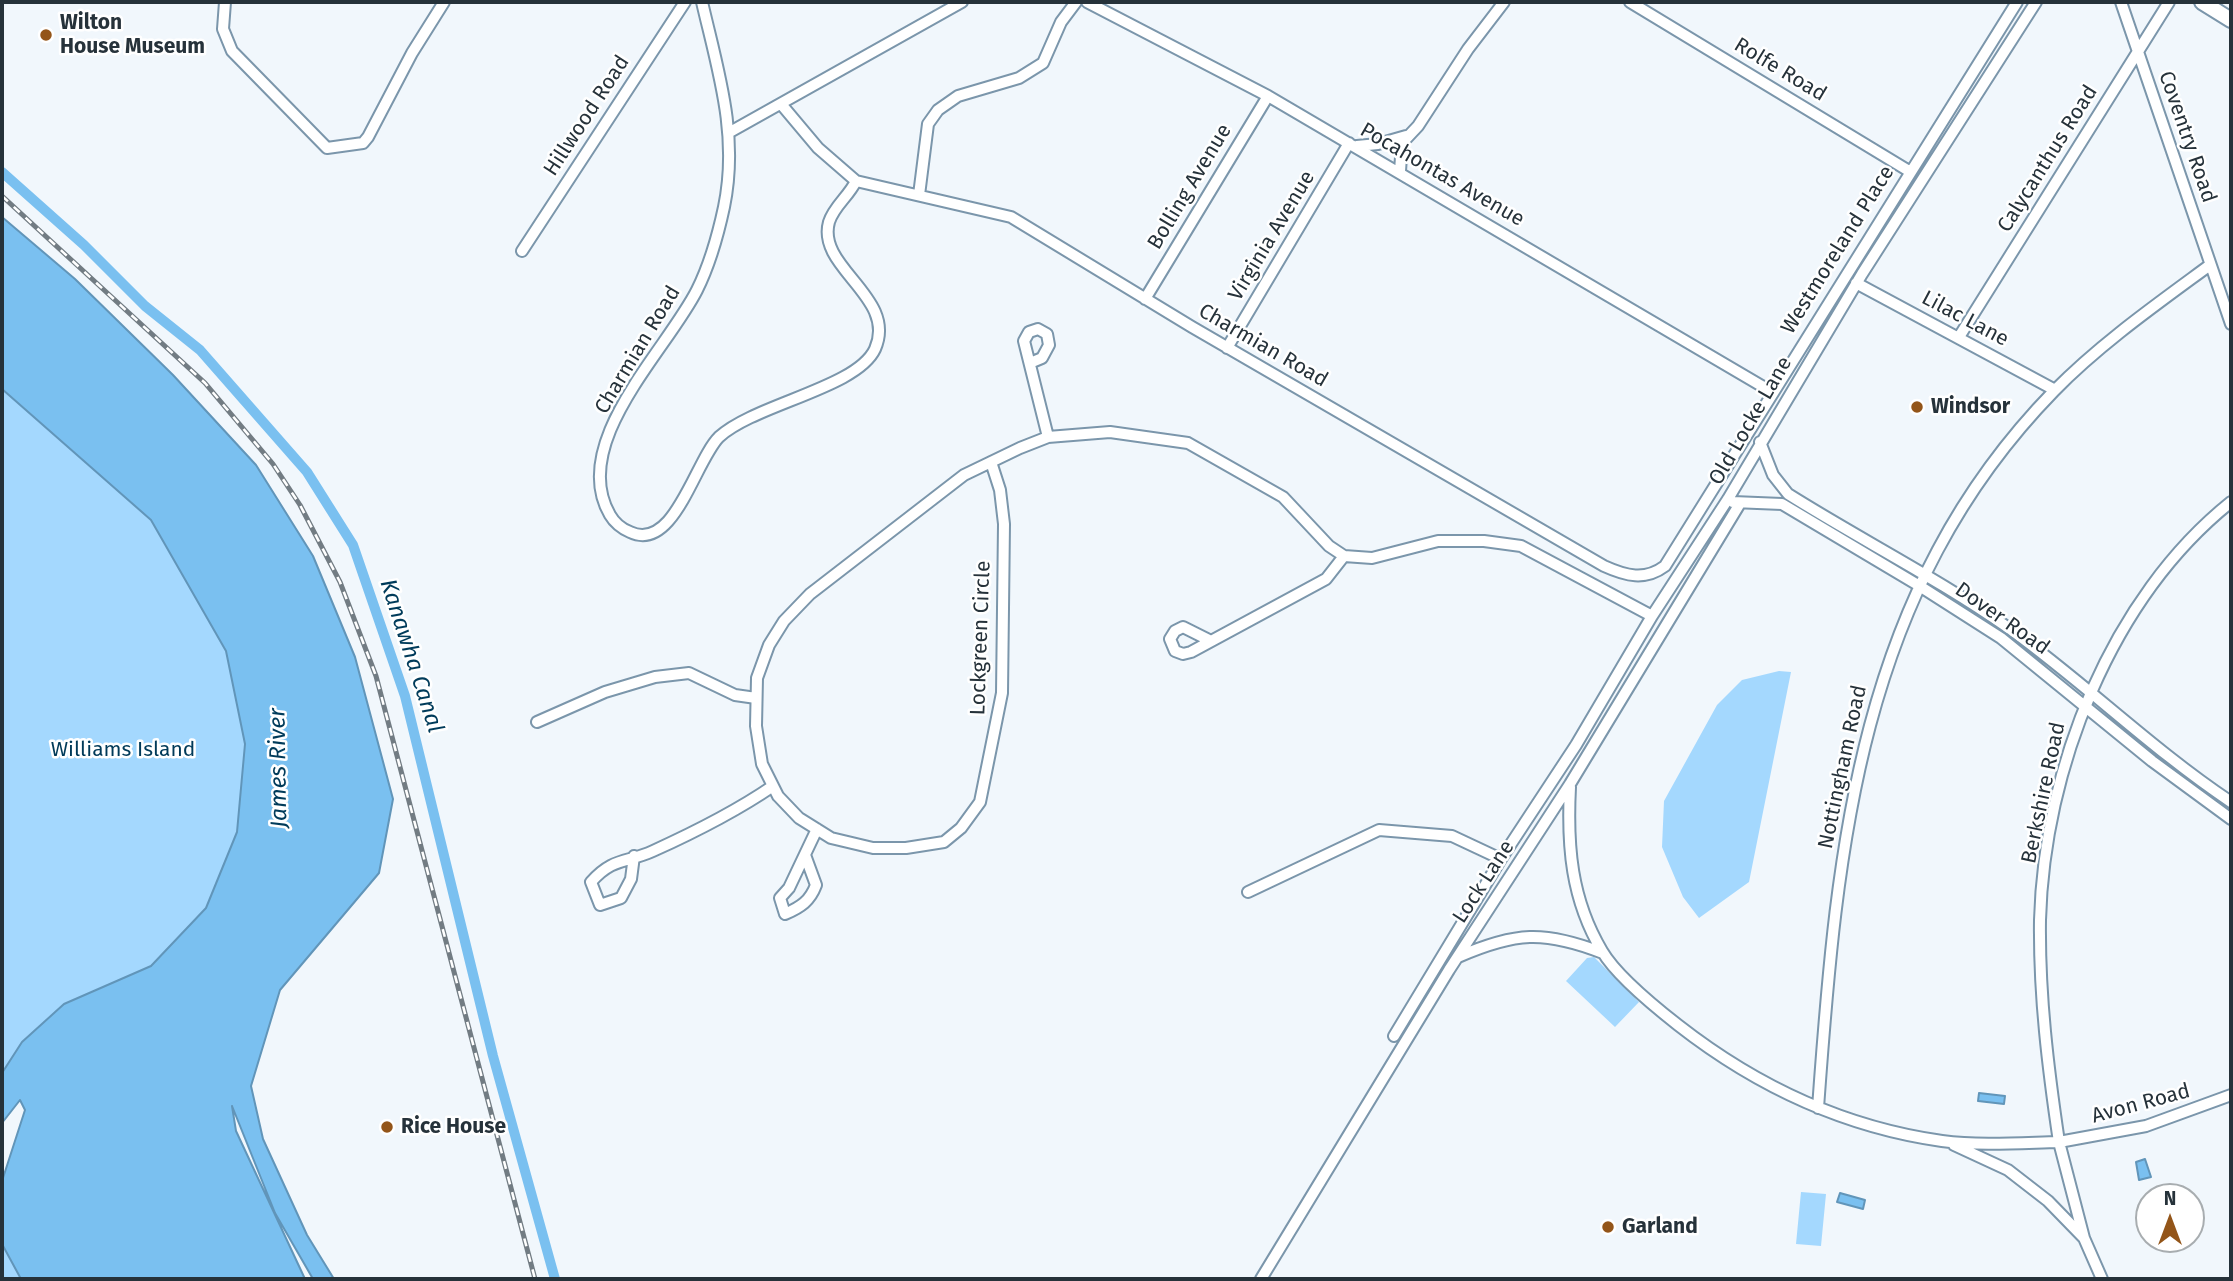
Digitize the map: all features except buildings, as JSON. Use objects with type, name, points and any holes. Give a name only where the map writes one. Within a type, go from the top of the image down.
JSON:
[{"type":"main road","points":[[2209,4],[2231,20]]},
{"type":"street","points":[[225,2],[223,29],[232,51],[327,148],[363,143],[412,53],[444,2]]},
{"type":"street","name":"Hillwood Road","points":[[522,251],[685,2]]},
{"type":"street","name":"Charmian Road","points":[[702,2],[730,132],[729,175],[707,267],[683,315],[622,407],[604,451],[600,471],[603,495],[615,522],[632,533],[647,536],[667,524],[704,459],[721,436],[749,418],[829,383],[868,361],[878,338],[878,320],[869,300],[836,255],[828,237],[830,220],[856,181]]},
{"type":"street","points":[[730,132],[962,2]]},
{"type":"street","points":[[919,195],[928,124],[937,110],[958,96],[1019,78],[1043,63],[1061,22],[1076,2]]},
{"type":"street","name":"Pocahontas Avenue","points":[[1087,2],[1268,96],[1400,171],[1772,392]]},
{"type":"street","points":[[1400,171],[1399,150],[1504,2]]},
{"type":"street","name":"Rolfe Road","points":[[1630,2],[1909,171]]},
{"type":"street","name":"Westmoreland Place","points":[[1639,576],[1655,574],[1665,566],[1909,171],[2017,2]]},
{"type":"street","name":"Old Locke Lane","points":[[1394,1036],[1501,859],[1576,745],[1652,616],[1728,499],[1856,283],[2036,2]]},
{"type":"street","name":"Coventry Road","points":[[2121,2],[2231,324]]},
{"type":"street","name":"Calycanthus Road","points":[[1958,337],[2169,2]]},
{"type":"street","name":"Bolling Avenue","points":[[1146,299],[1268,96]]},
{"type":"street","name":"Charmian Road","points":[[781,104],[818,148],[856,181],[1011,217],[1227,348],[1604,566],[1639,576]]},
{"type":"street","points":[[1352,145],[1378,144],[1409,135]]},
{"type":"street","name":"Virginia Avenue","points":[[1227,348],[1352,145]]},
{"type":"street","name":"Nottingham Road","points":[[1818,1108],[1829,954],[1861,756],[1886,665],[1924,572],[1982,477],[2055,390],[2123,331],[2210,265]]},
{"type":"street","name":"Lilac Lane","points":[[1856,283],[2055,390]]},
{"type":"street","points":[[1030,363],[1048,437]]},
{"type":"street","name":"Lockgreen Circle","points":[[991,462],[1000,490],[1004,524],[1002,693],[980,802],[961,828],[944,842],[873,848],[831,838],[799,818],[778,796],[762,764],[756,726],[757,678],[769,645],[784,621],[810,594],[964,475],[991,462],[1048,437],[1110,432],[1188,443],[1283,497],[1329,546],[1344,556]]},
{"type":"street","name":"Dover Road","points":[[1760,442],[1773,475],[1788,494],[1924,572],[2008,628],[2190,774],[2231,802]]},
{"type":"street","points":[[1728,499],[1739,505]]},
{"type":"street","name":"Dover Road","points":[[1739,505],[1759,501],[1782,504],[1918,585],[2001,638],[2152,761],[2231,819]]},
{"type":"street","name":"Berkshire Road","points":[[2084,1238],[2059,1142],[2043,1027],[2040,918],[2056,811],[2084,706],[2116,639],[2164,572],[2231,502]]},
{"type":"street","name":"Lock Lane","points":[[1261,1279],[1458,957],[1570,785],[1588,751],[1739,505]]},
{"type":"street","points":[[1209,640],[1326,579],[1344,556],[1372,558],[1438,541],[1484,541],[1521,546],[1652,616]]},
{"type":"street","points":[[537,722],[605,692],[655,677],[689,673],[725,692],[757,698]]},
{"type":"street","points":[[1576,745],[1588,751]]},
{"type":"street","points":[[1570,785],[1567,839],[1573,881],[1602,953]]},
{"type":"street","points":[[634,856],[631,879],[621,898],[600,905],[591,881],[604,867],[634,856],[648,854],[714,823],[773,786]]},
{"type":"street","points":[[805,855],[816,885],[812,896],[801,907],[785,914],[780,898],[789,888],[817,829]]},
{"type":"street","points":[[1248,892],[1379,830],[1452,836],[1501,859]]},
{"type":"street","points":[[1458,957],[1495,941],[1539,935],[1576,942],[1602,953],[1663,1013],[1708,1049],[1770,1088],[1864,1124],[1944,1142],[2008,1170],[2048,1201],[2084,1238],[2102,1279]]},
{"type":"street","name":"Avon Road","points":[[1944,1142],[2059,1142],[2147,1126],[2231,1095]]},
{"type":"green space","name":"Williams Island","points":[[2,389],[151,520],[226,651],[245,744],[237,832],[206,908],[151,966],[64,1004],[22,1042],[2,1073]]},
{"type":"green space","points":[[1779,671],[1791,672],[1749,882],[1699,918],[1683,897],[1662,847],[1664,801],[1717,705],[1742,680]]},
{"type":"green space","points":[[1594,957],[1639,1002],[1615,1027],[1566,981],[1587,958]]},
{"type":"green space","points":[[1801,1192],[1826,1194],[1821,1246],[1796,1244]]},
{"type":"green space","points":[[2,1244],[21,1279],[2,1279]]},
{"type":"water","name":"James River","points":[[2,217],[75,279],[173,375],[256,465],[313,556],[355,657],[393,799],[379,873],[280,990],[251,1086],[263,1139],[307,1235],[334,1279],[313,1279],[275,1213],[232,1106],[236,1131],[305,1279],[21,1279],[2,1244],[2,1181],[25,1110],[20,1100],[2,1123],[2,1073],[22,1042],[64,1004],[151,966],[206,908],[237,832],[245,744],[226,651],[151,520],[2,389]]},
{"type":"water","points":[[1979,1093],[2005,1096],[2004,1104],[1978,1101]]},
{"type":"water","points":[[2145,1159],[2151,1177],[2139,1180],[2136,1162]]},
{"type":"water","points":[[1840,1193],[1865,1200],[1863,1209],[1837,1202]]},
{"type":"waterway","name":"Kanawha Canal","points":[[2,172],[84,245],[145,306],[200,350],[307,472],[353,545],[405,696],[493,1056],[555,1279]]},
{"type":"railway","points":[[2,196],[205,383],[273,464],[300,505],[340,582],[376,676],[535,1279]]},
{"type":"place","name":"Wilton House Museum","points":[[46,35]]},
{"type":"place","name":"Windsor","points":[[1917,407]]},
{"type":"place","name":"Rice House","points":[[387,1127]]},
{"type":"place","name":"Garland","points":[[1608,1227]]}]
